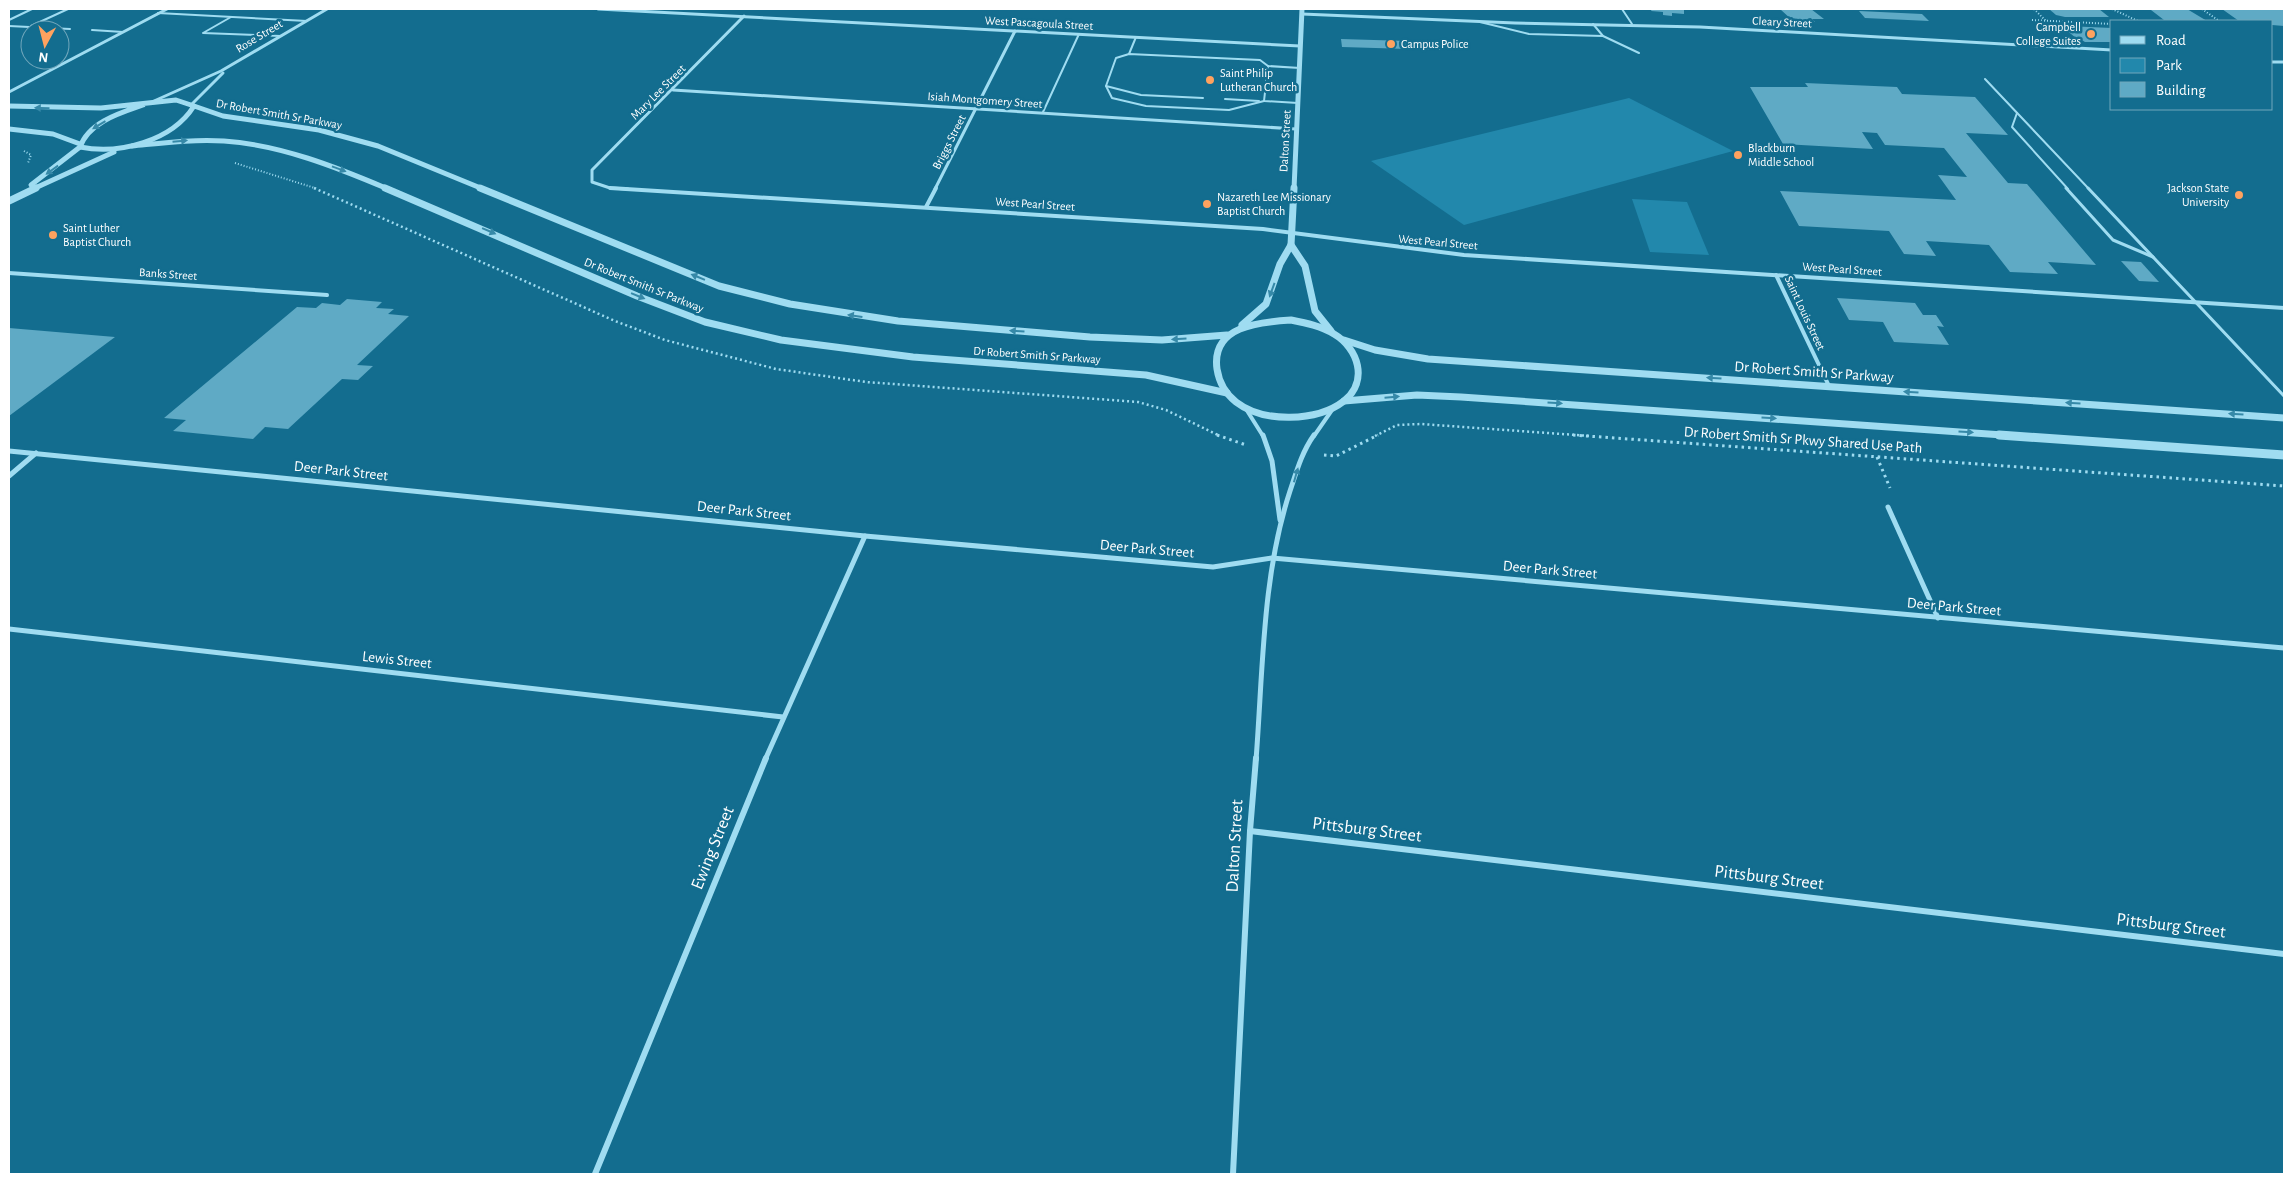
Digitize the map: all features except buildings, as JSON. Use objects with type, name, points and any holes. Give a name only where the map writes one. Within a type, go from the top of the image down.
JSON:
[{"type":"street","points":[[9,92],[167,9]]},
{"type":"street","name":"Rose Street","points":[[146,104],[182,91],[229,67],[327,9]]},
{"type":"street","name":"West Pascagoula Street","points":[[598,9],[1300,46]]},
{"type":"street","points":[[671,13],[675,9]]},
{"type":"street","name":"Cleary Street","points":[[1302,12],[1475,21],[1632,24],[1848,34],[2110,50]]},
{"type":"street","name":"Dalton Street","points":[[1238,329],[1266,304],[1274,286],[1280,264],[1290,245],[1302,12]]},
{"type":"street","name":"Mary Lee Street","points":[[592,182],[592,170],[744,16]]},
{"type":"street","name":"Briggs Street","points":[[926,208],[1015,31]]},
{"type":"street","name":"Rose Street","points":[[193,105],[229,67]]},
{"type":"street","name":"Isiah Montgomery Street","points":[[673,90],[1296,129]]},
{"type":"street","name":"Dr Robert Smith Sr Parkway","points":[[146,104],[171,101],[193,105],[223,116],[319,130],[378,146],[719,286],[765,300],[816,311],[881,320],[966,328],[1141,340],[1228,336]]},
{"type":"street","points":[[9,106],[76,109],[146,104]]},
{"type":"street","points":[[9,202],[24,192],[80,145],[83,138],[98,126],[146,104]]},
{"type":"street","points":[[9,129],[53,134],[97,150],[123,148],[132,146],[173,127],[190,114],[193,105]]},
{"type":"street","name":"Dr Robert Smith Sr Parkway","points":[[132,146],[186,140],[225,141],[304,156],[362,178],[637,296],[705,322],[781,340],[913,357],[1146,375],[1227,393]]},
{"type":"street","points":[[24,192],[123,148]]},
{"type":"street","name":"West Pearl Street","points":[[592,182],[610,188],[1263,229],[1420,251],[2284,308]]},
{"type":"street","points":[[1290,245],[1305,266],[1311,301],[1315,311],[1334,334]]},
{"type":"street","name":"Banks Street","points":[[9,273],[326,295]]},
{"type":"street","name":"Saint Louis Street","points":[[1776,275],[1829,386]]},
{"type":"street","points":[[1291,320],[1312,324],[1344,340],[1352,349],[1360,372],[1357,383],[1344,401],[1333,408],[1307,416],[1288,417],[1245,408],[1235,402],[1219,384],[1215,370],[1217,356],[1228,336],[1238,329],[1271,321],[1291,320]]},
{"type":"street","name":"Dr Robert Smith Sr Parkway","points":[[1344,340],[1375,350],[1428,359],[2284,418]]},
{"type":"street","points":[[1344,401],[1417,395],[1461,397],[2284,455]]},
{"type":"street","name":"Dalton Street","points":[[1245,408],[1257,422],[1269,446],[1280,521]]},
{"type":"street","name":"Dalton Street","points":[[1233,1174],[1250,831],[1272,558],[1280,521],[1303,451],[1333,408]]},
{"type":"street","name":"Deer Park Street","points":[[9,451],[866,536],[1213,567],[1272,558],[2284,648]]},
{"type":"street","points":[[9,476],[36,453]]},
{"type":"street","points":[[1888,507],[1938,618]]},
{"type":"street","name":"Ewing Street","points":[[595,1174],[783,716],[866,536]]},
{"type":"street","name":"Lewis Street","points":[[9,629],[783,716]]},
{"type":"street","name":"Pittsburg Street","points":[[1250,831],[2284,954]]},
{"type":"lane","points":[[9,20],[32,9]]},
{"type":"lane","points":[[44,20],[68,9]]},
{"type":"lane","points":[[1622,9],[1632,24]]},
{"type":"lane","points":[[158,13],[307,20]]},
{"type":"lane","points":[[231,17],[203,33],[281,36]]},
{"type":"lane","points":[[1475,21],[1529,34],[1603,36],[1639,53]]},
{"type":"lane","points":[[1593,24],[1603,36]]},
{"type":"lane","points":[[92,30],[123,32]]},
{"type":"lane","points":[[1043,112],[1079,34]]},
{"type":"lane","points":[[1129,54],[1136,37]]},
{"type":"lane","points":[[1264,101],[1229,110],[1146,106],[1112,98],[1106,86],[1116,58],[1129,54],[1260,60],[1268,66],[1300,68]]},
{"type":"lane","points":[[1264,101],[1268,66]]},
{"type":"lane","points":[[1985,78],[2284,396]]},
{"type":"lane","points":[[1106,86],[1141,95],[1203,98]]},
{"type":"lane","points":[[1225,99],[1298,103]]},
{"type":"lane","points":[[2017,113],[2012,127],[2113,240],[2156,259]]},
{"type":"path","points":[[2034,9],[2047,21]]},
{"type":"path","points":[[2112,9],[2136,20]]},
{"type":"path","points":[[2202,9],[2218,20]]},
{"type":"path","points":[[2032,20],[2110,24]]},
{"type":"path","name":"Dr Robert Smith Sr Pkwy Shared Use Path","points":[[1327,456],[1336,456],[1397,425],[1421,424],[2284,486]]},
{"type":"path","points":[[1877,457],[1897,503],[1888,507]]},
{"type":"green space","points":[[1629,98],[1733,151],[1464,225],[1371,161]]},
{"type":"green space","points":[[1632,199],[1687,202],[1709,255],[1650,252]]},
{"type":"place","name":"Campbell College Suites","points":[[2091,34]]},
{"type":"place","name":"Campus Police","points":[[1391,44]]},
{"type":"place","name":"Saint Philip Lutheran Church","points":[[1210,80]]},
{"type":"place","name":"Blackburn Middle School","points":[[1738,155]]},
{"type":"place","name":"Jackson State University","points":[[2239,195]]},
{"type":"place","name":"Nazareth Lee Missionary Baptist Church","points":[[1207,204]]},
{"type":"place","name":"Saint Luther Baptist Church","points":[[53,235]]}]
